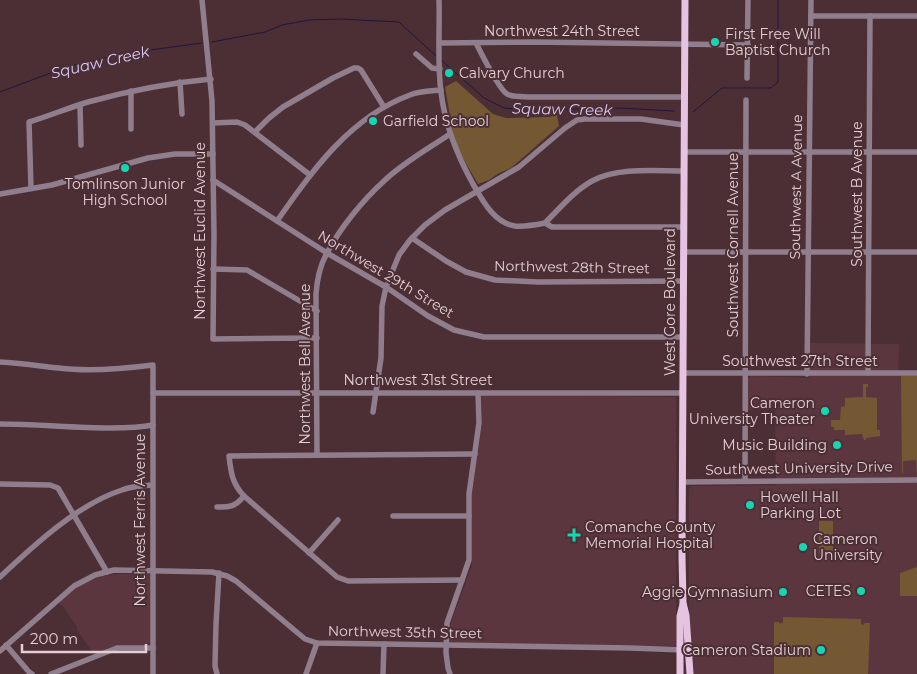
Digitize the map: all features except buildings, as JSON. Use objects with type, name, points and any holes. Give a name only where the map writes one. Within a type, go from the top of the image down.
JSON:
[{"type":"main road","name":"West Gore Boulevard","points":[[680,674],[684,650],[686,615],[683,603],[682,482],[684,0]]},
{"type":"main road","name":"West Gore Boulevard","points":[[684,650],[690,674]]},
{"type":"street","points":[[202,0],[213,123],[237,122],[245,125],[310,175]]},
{"type":"street","points":[[440,0],[441,90],[450,134],[461,162],[478,192],[489,210],[503,222],[514,226],[528,226],[545,222],[569,199],[591,182],[607,175],[627,172],[684,171]]},
{"type":"street","points":[[747,78],[748,0]]},
{"type":"street","name":"Southwest A Avenue","points":[[807,374],[811,0]]},
{"type":"street","points":[[811,16],[917,16]]},
{"type":"street","name":"Southwest B Avenue","points":[[868,373],[870,16]]},
{"type":"street","name":"Northwest 24th Street","points":[[440,43],[748,45]]},
{"type":"street","points":[[476,43],[497,81],[505,93],[511,96],[684,97]]},
{"type":"street","points":[[416,54],[432,68],[440,67]]},
{"type":"street","points":[[255,132],[283,107],[332,78],[354,68],[361,70],[384,107]]},
{"type":"street","points":[[31,188],[29,122],[131,91],[180,82],[210,79]]},
{"type":"street","points":[[180,82],[182,114]]},
{"type":"street","points":[[277,221],[310,175],[350,131],[384,107],[412,94],[441,90]]},
{"type":"street","points":[[131,91],[131,129]]},
{"type":"street","name":"Southwest Cornell Avenue","points":[[745,481],[746,100]]},
{"type":"street","points":[[80,105],[81,145]]},
{"type":"street","points":[[373,412],[381,358],[382,306],[386,287],[399,255],[425,225],[445,210],[519,167],[577,120],[605,118],[641,119],[684,126]]},
{"type":"street","name":"Northwest Euclid Avenue","points":[[213,123],[213,339],[316,338]]},
{"type":"street","name":"Northwest Bell Avenue","points":[[317,455],[316,294],[317,282],[327,253],[365,200],[385,180],[450,134]]},
{"type":"street","points":[[684,152],[917,152]]},
{"type":"street","points":[[0,194],[52,185],[148,158],[175,154],[213,154]]},
{"type":"street","name":"Northwest 29th Street","points":[[213,180],[327,253],[386,287],[428,316],[454,330],[484,337],[683,337]]},
{"type":"street","points":[[545,222],[552,227],[683,227]]},
{"type":"street","name":"Northwest 28th Street","points":[[412,238],[466,272],[494,280],[538,282],[683,281]]},
{"type":"street","points":[[683,252],[917,252]]},
{"type":"street","points":[[213,269],[247,270],[317,311]]},
{"type":"street","name":"Northwest Ferris Avenue","points":[[0,362],[18,362],[89,370],[153,365],[153,674]]},
{"type":"street","name":"Southwest 27th Street","points":[[683,374],[917,373]]},
{"type":"street","points":[[450,674],[446,653],[447,624],[469,560],[470,494],[479,423],[478,393]]},
{"type":"street","name":"Northwest 31st Street","points":[[153,394],[682,393]]},
{"type":"street","points":[[0,424],[84,428],[140,428],[153,425]]},
{"type":"street","points":[[462,580],[348,581],[337,577],[244,496],[233,480],[229,456],[475,454]]},
{"type":"street","name":"Southwest University Drive","points":[[682,482],[917,480]]},
{"type":"street","points":[[0,484],[50,485],[58,488],[107,572]]},
{"type":"street","points":[[0,577],[32,547],[90,504],[123,489],[152,485]]},
{"type":"street","points":[[216,507],[234,506],[244,496]]},
{"type":"street","points":[[393,516],[469,516]]},
{"type":"street","points":[[309,553],[338,520]]},
{"type":"street","name":"Northwest 35th Street","points":[[0,651],[74,586],[95,575],[114,570],[219,573],[236,581],[305,639],[316,643],[684,650]]},
{"type":"street","points":[[217,674],[216,624],[219,573]]},
{"type":"street","points":[[306,674],[316,643]]},
{"type":"street","points":[[383,674],[384,644]]},
{"type":"street","points":[[6,646],[28,672],[32,674]]},
{"type":"street","points":[[51,674],[117,648],[153,648]]},
{"type":"shaded area","points":[[456,81],[493,114],[506,118],[549,117],[557,115],[559,126],[511,168],[478,184],[459,151],[453,133],[445,87]]},
{"type":"shaded area","name":"Cameron University","points":[[810,343],[899,344],[898,375],[917,375],[917,674],[693,674],[689,603],[690,487],[776,485],[775,410],[748,410],[748,378],[751,376],[810,378]]},
{"type":"shaded area","points":[[901,376],[917,376],[917,478],[916,460],[903,461],[902,473]]},
{"type":"shaded area","points":[[863,384],[868,384],[868,387],[866,387],[866,397],[877,398],[877,430],[880,430],[880,436],[866,438],[866,440],[864,440],[862,434],[845,435],[845,430],[834,430],[834,427],[831,427],[831,420],[840,420],[841,407],[845,406],[845,398],[863,397]]},
{"type":"shaded area","name":"Comanche County Memorial Hospital","points":[[481,395],[676,397],[676,646],[449,644],[450,626],[472,565],[472,491],[482,424]]},
{"type":"shaded area","points":[[819,521],[833,521],[833,555],[819,555]]},
{"type":"shaded area","points":[[917,567],[917,596],[900,596],[900,573]]},
{"type":"shaded area","points":[[148,574],[151,576],[151,642],[147,645],[119,645],[94,654],[63,606],[58,603],[84,583],[103,576]]},
{"type":"shaded area","name":"Cameron Stadium","points":[[783,617],[861,619],[861,624],[863,625],[870,623],[868,674],[774,674],[774,622],[779,622],[780,624],[783,622]]},
{"type":"waterway","name":"Squaw Creek","points":[[693,112],[722,88],[771,88],[778,82],[778,0]]},
{"type":"waterway","name":"Squaw Creek","points":[[212,42],[265,32],[282,25],[309,20],[340,19],[399,22],[436,56]]},
{"type":"waterway","name":"Squaw Creek","points":[[0,92],[69,66],[128,53],[202,43]]},
{"type":"waterway","name":"Squaw Creek","points":[[441,60],[484,98],[504,108],[526,110],[619,108],[674,111]]},
{"type":"place","name":"First Free Will Baptist Church","points":[[715,42]]},
{"type":"place","name":"Calvary Church","points":[[449,73]]},
{"type":"place","name":"Garfield School","points":[[373,121]]},
{"type":"place","name":"Tomlinson Junior High School","points":[[125,168]]},
{"type":"place","name":"Cameron University Theater","points":[[825,411]]},
{"type":"place","name":"Music Building","points":[[837,445]]},
{"type":"place","name":"Howell Hall Parking Lot","points":[[750,505]]},
{"type":"place","name":"Comanche County Memorial Hospital","points":[[574,535]]},
{"type":"place","name":"Cameron University","points":[[803,547]]},
{"type":"place","name":"CETES","points":[[861,591]]},
{"type":"place","name":"Aggie Gymnasium","points":[[783,592]]},
{"type":"place","name":"Cameron Stadium","points":[[821,650]]}]
